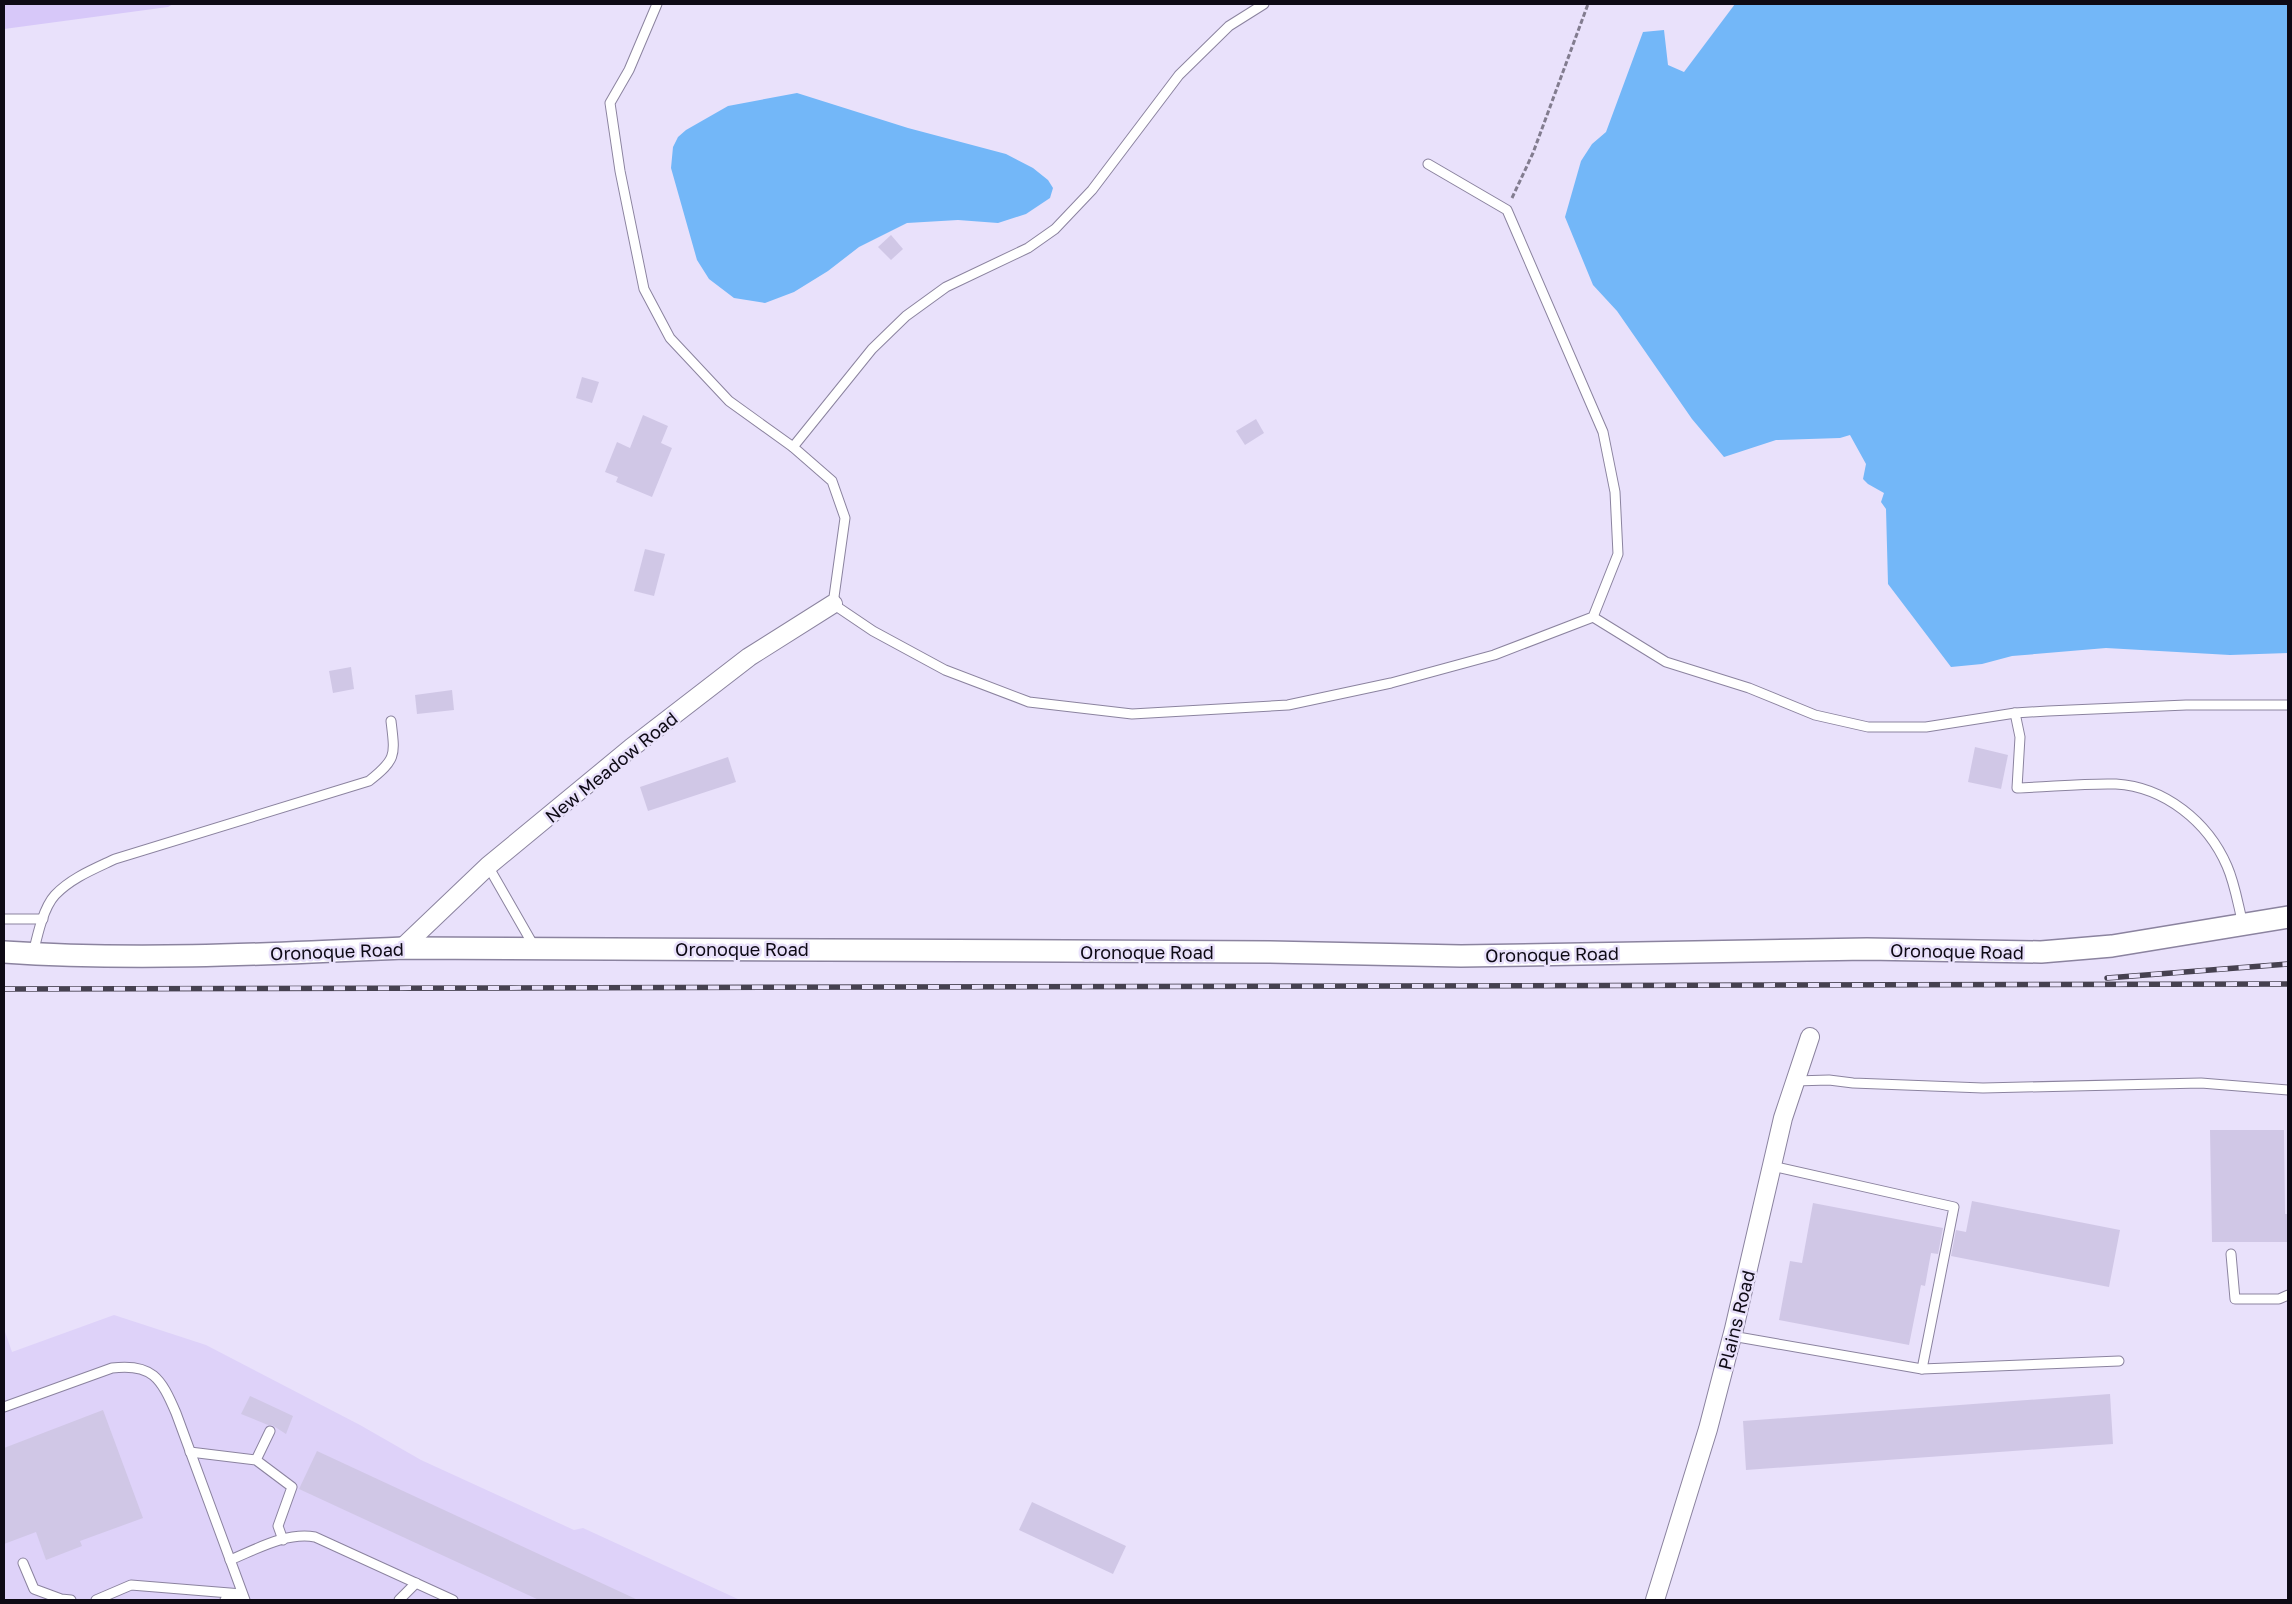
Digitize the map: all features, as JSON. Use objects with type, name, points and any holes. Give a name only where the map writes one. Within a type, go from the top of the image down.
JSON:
[{"type":"street","name":"New Meadow Road","points":[[402,948],[488,866],[631,748],[750,657],[834,604]]},
{"type":"street","name":"Oronoque Road","points":[[4,952],[33,954],[273,954],[402,948],[535,948],[1270,952],[1461,956],[1867,949],[2041,952],[2112,946],[2288,917]]},
{"type":"street","name":"Plains Road","points":[[1655,1600],[1708,1429],[1732,1336],[1783,1118],[1810,1037]]},
{"type":"lane","points":[[657,4],[629,70],[610,103],[620,171],[644,289],[670,338],[728,401],[793,447],[832,481],[845,518],[834,604],[873,631],[945,670],[1028,702],[1132,714],[1288,706],[1391,683],[1494,654],[1593,616],[1618,554],[1616,492],[1602,432],[1506,210],[1428,164]]},
{"type":"lane","points":[[793,447],[872,349],[906,316],[946,287],[1028,248],[1055,229],[1092,190],[1179,75],[1229,26],[1264,4]]},
{"type":"lane","points":[[1593,616],[1666,662],[1749,688],[1815,715],[1868,727],[1926,727],[2015,713],[2186,705],[2288,705]]},
{"type":"lane","points":[[2015,713],[2020,736],[2017,788],[2117,784],[2156,794],[2185,810],[2209,834],[2227,865],[2243,924]]},
{"type":"lane","points":[[33,954],[43,919],[54,896],[77,878],[115,859],[369,781],[387,767],[394,750],[391,721]]},
{"type":"lane","points":[[488,866],[535,948]]},
{"type":"lane","points":[[4,919],[43,919]]},
{"type":"lane","points":[[1795,1081],[1829,1080],[1852,1083],[1983,1088],[2201,1084],[2288,1090]]},
{"type":"lane","points":[[1772,1166],[1954,1207],[1922,1369]]},
{"type":"lane","points":[[2231,1254],[2235,1299],[2278,1299],[2288,1295]]},
{"type":"lane","points":[[1732,1336],[1922,1369],[2119,1361]]},
{"type":"lane","points":[[4,1407],[112,1368],[141,1367],[161,1384],[169,1397],[244,1597]]},
{"type":"lane","points":[[256,1460],[270,1431]]},
{"type":"lane","points":[[190,1452],[256,1460],[292,1487],[278,1526],[282,1540]]},
{"type":"lane","points":[[230,1560],[296,1536],[315,1537],[453,1600]]},
{"type":"lane","points":[[23,1563],[34,1589],[61,1599],[71,1600]]},
{"type":"lane","points":[[399,1600],[416,1583]]},
{"type":"lane","points":[[96,1600],[131,1585],[244,1597]]},
{"type":"lane","points":[[225,1600],[244,1597]]},
{"type":"path","points":[[1506,210],[1533,153],[1588,4]]},
{"type":"shaded area","points":[[4,4],[173,4],[168,7],[4,29]]},
{"type":"shaded area","points":[[114,1315],[206,1345],[360,1425],[421,1460],[574,1530],[583,1528],[740,1600],[4,1600],[4,1329],[12,1352]]},
{"type":"water","points":[[1735,4],[2288,4],[2288,653],[2230,655],[2106,648],[2012,656],[1982,664],[1951,667],[1888,584],[1886,509],[1881,502],[1884,493],[1863,479],[1866,464],[1850,435],[1840,438],[1776,440],[1724,457],[1692,419],[1617,311],[1593,285],[1565,217],[1581,161],[1592,144],[1606,132],[1643,32],[1664,30],[1668,65],[1684,72]]},
{"type":"water","points":[[797,93],[908,128],[1006,154],[1033,168],[1048,180],[1053,188],[1050,198],[1026,214],[998,223],[958,220],[907,223],[859,247],[828,271],[794,292],[765,303],[734,298],[709,279],[697,260],[671,168],[673,147],[678,137],[686,130],[728,106]]},
{"type":"building","points":[[891,235],[903,249],[891,260],[878,247]]},
{"type":"building","points":[[582,377],[599,382],[592,403],[576,398]]},
{"type":"building","points":[[643,415],[668,426],[661,443],[672,448],[652,497],[616,482],[618,477],[605,472],[617,442],[630,448]]},
{"type":"building","points":[[1256,419],[1264,433],[1245,445],[1236,431]]},
{"type":"building","points":[[645,549],[665,554],[654,596],[634,591]]},
{"type":"building","points":[[351,667],[354,689],[333,693],[329,671]]},
{"type":"building","points":[[452,690],[454,710],[417,714],[415,695]]},
{"type":"building","points":[[1975,747],[2008,755],[2001,789],[1968,782]]},
{"type":"building","points":[[728,757],[736,782],[648,811],[640,787]]},
{"type":"building","points":[[2210,1130],[2284,1130],[2285,1214],[2288,1214],[2288,1242],[2212,1242]]},
{"type":"building","points":[[1972,1201],[2120,1230],[2109,1287],[1951,1256],[1956,1230],[1966,1232]]},
{"type":"building","points":[[1813,1203],[1943,1228],[1938,1254],[1931,1253],[1925,1286],[1921,1285],[1909,1345],[1779,1320],[1790,1261],[1802,1263]]},
{"type":"building","points":[[2110,1394],[2113,1444],[1746,1470],[1743,1421]]},
{"type":"building","points":[[250,1396],[293,1416],[286,1434],[272,1425],[241,1414]]},
{"type":"building","points":[[103,1410],[143,1518],[80,1541],[82,1546],[46,1560],[36,1532],[4,1544],[4,1448]]},
{"type":"building","points":[[317,1451],[638,1600],[539,1600],[299,1489]]},
{"type":"building","points":[[1032,1502],[1126,1546],[1113,1574],[1019,1530]]},
{"type":"railway","points":[[2107,978],[2288,964]]},
{"type":"railway","points":[[4,989],[2288,984]]}]
